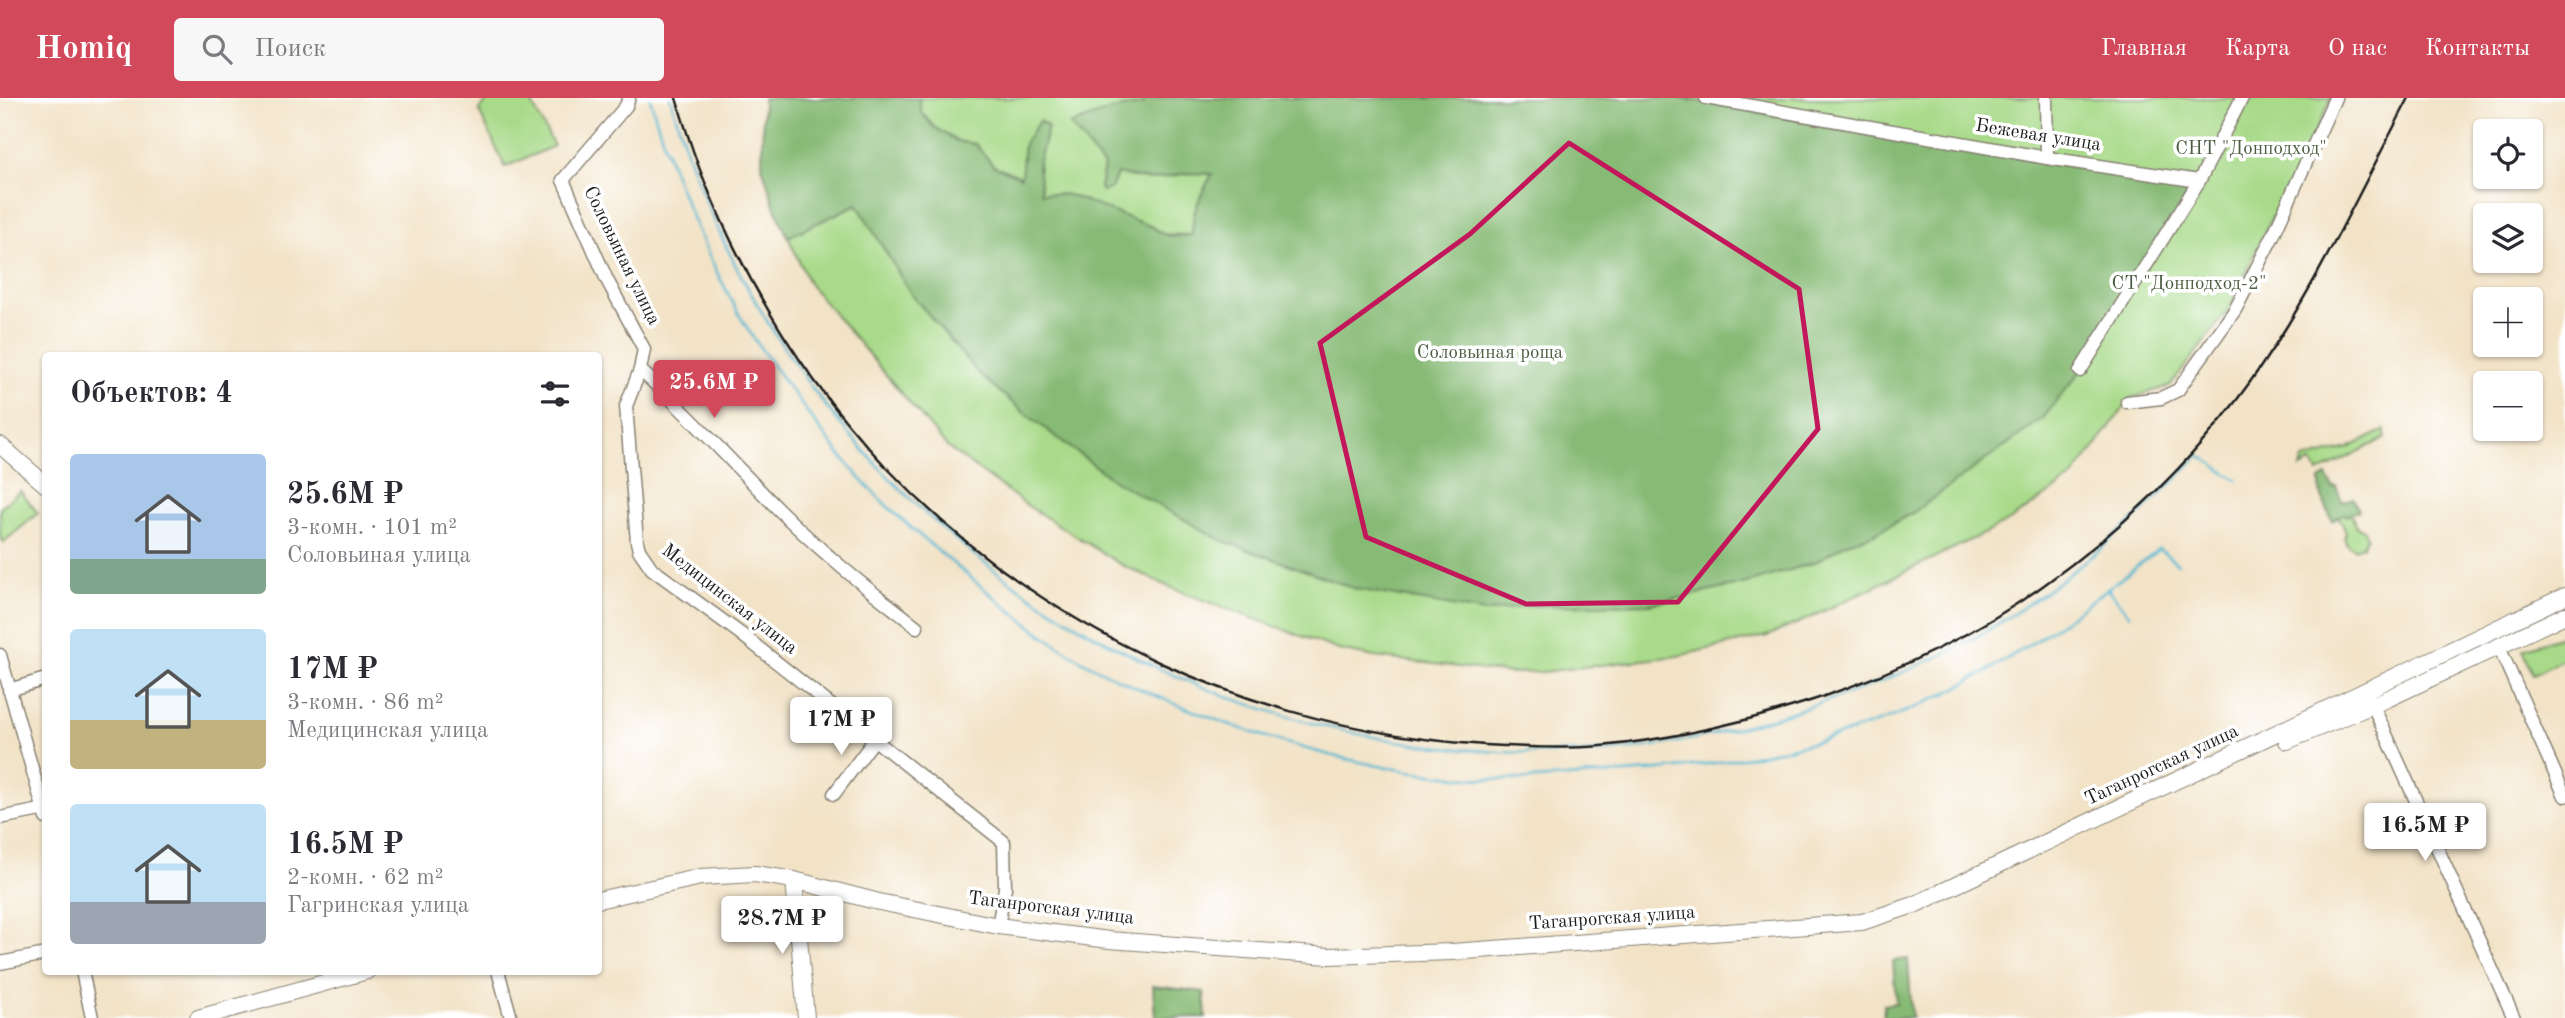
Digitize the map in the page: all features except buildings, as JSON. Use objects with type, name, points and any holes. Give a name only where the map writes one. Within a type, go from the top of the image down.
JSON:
[{"type":"main road","points":[[0,444],[42,481]]},
{"type":"main road","name":"Таганрогская улица","points":[[2369,698],[2565,596]]},
{"type":"main road","name":"Таганрогская улица","points":[[602,899],[688,880],[729,874],[755,874],[795,886],[879,902],[998,931],[1329,956],[1485,954],[1862,922],[1881,918],[2369,698],[2499,647],[2565,615]]},
{"type":"main road","name":"Таганрогская улица","points":[[602,910],[703,887],[730,884],[795,886]]},
{"type":"main road","points":[[795,886],[806,1018]]},
{"type":"main road","points":[[198,1018],[353,975]]},
{"type":"street","name":"Соловьиная улица","points":[[629,98],[626,106],[563,180],[607,280],[644,349],[640,370]]},
{"type":"street","name":"Бежевая улица","points":[[1706,98],[1744,102],[2047,158],[2199,181]]},
{"type":"street","points":[[2046,98],[2047,158]]},
{"type":"street","points":[[2080,371],[2199,181],[2242,98]]},
{"type":"street","points":[[2127,402],[2161,398],[2178,390],[2235,310],[2272,238],[2335,98]]},
{"type":"street","points":[[640,370],[829,557],[918,627]]},
{"type":"street","name":"Медицинская улица","points":[[640,370],[626,406],[637,542],[642,555],[652,569],[685,591],[1004,842],[1005,888],[998,931]]},
{"type":"street","points":[[2499,647],[2565,796]]},
{"type":"street","points":[[0,655],[5,685],[42,802]]},
{"type":"street","points":[[5,685],[42,680]]},
{"type":"street","points":[[2369,698],[2514,1018]]},
{"type":"street","points":[[834,794],[875,739]]},
{"type":"street","points":[[0,818],[42,812]]},
{"type":"street","points":[[0,962],[42,955]]},
{"type":"street","points":[[83,975],[92,1018]]},
{"type":"street","points":[[499,975],[510,1018]]},
{"type":"highlighted area","points":[[1569,143],[1799,289],[1818,429],[1678,602],[1526,604],[1366,537],[1320,343],[1470,234]]},
{"type":"green space","points":[[489,98],[529,98],[554,146],[505,167],[479,111]]},
{"type":"green space","name":"Соловьиная роща","points":[[763,98],[919,98],[921,112],[934,127],[957,141],[975,144],[994,166],[1021,177],[1024,144],[1039,121],[1048,127],[1038,164],[1041,193],[1069,195],[1153,227],[1166,235],[1176,236],[1192,235],[1195,211],[1212,174],[1187,173],[1151,180],[1117,174],[1111,188],[1103,192],[1100,188],[1104,166],[1070,125],[1111,110],[1144,104],[1146,98],[1677,98],[2193,187],[2081,371],[2043,418],[1914,512],[1874,534],[1847,543],[1813,563],[1747,583],[1651,604],[1529,606],[1485,612],[1356,589],[1221,540],[1115,481],[1026,414],[979,374],[911,294],[857,204],[788,237],[775,208],[762,166]]},
{"type":"green space","points":[[919,98],[1146,98],[1145,104],[1111,110],[1071,125],[1104,166],[1100,188],[1111,188],[1117,174],[1151,180],[1187,173],[1213,174],[1198,203],[1193,218],[1192,235],[1161,234],[1153,227],[1069,195],[1041,193],[1038,164],[1048,127],[1040,121],[1024,144],[1022,177],[994,166],[975,144],[957,141],[934,127],[921,112]]},
{"type":"green space","name":"СТ \"Донподход-2\"","points":[[1677,98],[2332,98],[2266,229],[2230,308],[2170,386],[2131,398],[2072,478],[2008,522],[1767,636],[1677,656],[1542,672],[1510,673],[1374,657],[1339,650],[1174,589],[1122,565],[1028,506],[947,447],[810,285],[788,237],[857,204],[911,294],[979,374],[1026,414],[1115,481],[1221,540],[1485,612],[1529,606],[1651,604],[1747,583],[1813,563],[1847,543],[1874,534],[1914,512],[2043,418],[2192,187]]},
{"type":"green space","points":[[2385,430],[2385,438],[2318,473],[2312,462],[2301,468],[2303,460],[2348,448]]},
{"type":"green space","points":[[2327,476],[2333,488],[2336,487],[2342,502],[2353,498],[2359,511],[2346,515],[2345,513],[2332,521],[2320,492],[2320,480]]},
{"type":"green space","points":[[20,491],[38,513],[4,542],[0,538],[0,508]]},
{"type":"green space","points":[[2345,513],[2346,516],[2351,514],[2356,526],[2364,530],[2367,538],[2363,546],[2355,549],[2348,545],[2344,538],[2346,533],[2339,516]]},
{"type":"green space","points":[[2565,635],[2565,658],[2533,674],[2523,649]]},
{"type":"green space","points":[[1908,959],[1912,1018],[1884,1018],[1883,1005],[1896,1003],[1893,961]]},
{"type":"green space","points":[[1153,986],[1204,992],[1206,1017],[1155,1018]]},
{"type":"waterway","points":[[650,98],[689,209],[740,316],[819,428],[872,491],[906,524],[1028,624],[1083,661],[1160,697],[1220,721],[1290,744],[1397,769],[1469,778],[1505,779],[1651,771],[1770,753],[1848,733],[1955,689],[2046,634],[2159,549],[2178,564]]},
{"type":"waterway","points":[[670,98],[708,206],[760,310],[826,406],[923,511],[1004,577],[1091,633],[1184,679],[1281,715],[1382,739],[1486,751],[1592,752],[1650,747],[1706,736],[1858,690],[1918,666],[1976,637],[2066,577],[2121,531],[2199,455],[2237,480]]},
{"type":"waterway","points":[[2109,590],[2129,615]]},
{"type":"railway","points":[[676,98],[691,147],[719,215],[758,293],[805,367],[830,402],[887,468],[949,527],[1015,579],[1086,624],[1160,663],[1238,694],[1318,719],[1401,736],[1485,745],[1557,748],[1628,743],[1710,729],[1816,699],[1935,651],[2017,603],[2073,563],[2129,517],[2181,466],[2250,382],[2315,279],[2409,98]]},
{"type":"park label","name":"СНТ \"Донподход\"","points":[[2251,149]]}]
